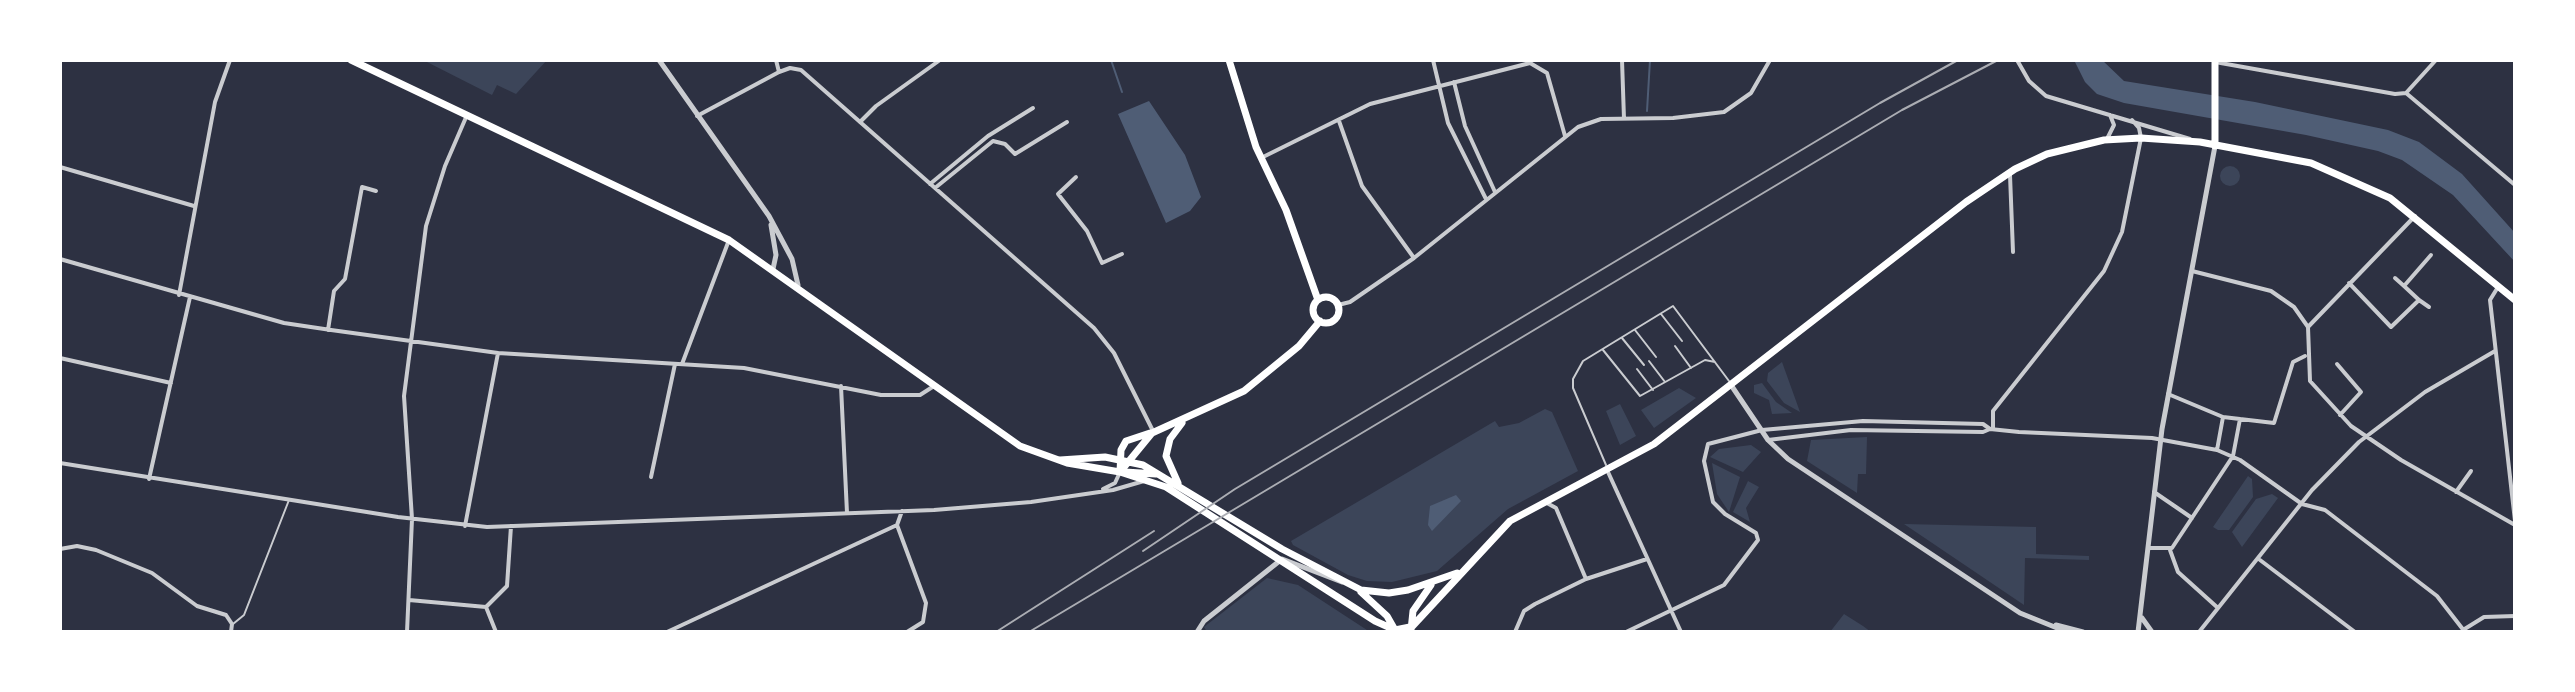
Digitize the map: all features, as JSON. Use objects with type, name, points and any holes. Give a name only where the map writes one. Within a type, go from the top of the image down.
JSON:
[{"type":"main road","points":[[351,60],[729,240],[798,285],[1013,442],[1059,460],[1166,477]]},
{"type":"main road","points":[[1229,60],[1261,158],[1286,210],[1318,300],[1313,312],[1320,321],[1329,323],[1336,318],[1338,305],[1329,298],[1318,300]]},
{"type":"main road","points":[[2215,61],[2215,146]]},
{"type":"main road","points":[[1059,460],[1119,458],[1166,477],[1279,561],[1375,621],[1396,631],[1410,630],[1459,572],[1510,521],[1608,472],[1654,444],[1924,234],[2009,172],[2047,154],[2104,140],[2141,138],[2198,142],[2295,159],[2334,170],[2373,188],[2415,216],[2515,300]]},
{"type":"main road","points":[[1120,472],[1119,458],[1126,441],[1152,433],[1244,391],[1299,346],[1320,321]]},
{"type":"main road","points":[[1186,493],[1170,469],[1167,446],[1179,426],[1197,413]]},
{"type":"main road","points":[[1120,472],[1152,433]]},
{"type":"main road","points":[[1120,472],[1186,493],[1356,589],[1383,612],[1396,631]]},
{"type":"main road","points":[[1356,589],[1389,593],[1433,583],[1459,572]]},
{"type":"main road","points":[[1410,630],[1414,607],[1433,583]]},
{"type":"street","points":[[179,295],[215,102],[230,60]]},
{"type":"street","points":[[659,60],[769,216],[792,259],[798,285]]},
{"type":"street","points":[[776,60],[779,72]]},
{"type":"street","points":[[860,122],[876,106],[940,60]]},
{"type":"street","points":[[1433,60],[1456,141],[1486,200]]},
{"type":"street","points":[[1622,60],[1624,119]]},
{"type":"street","points":[[1338,305],[1350,302],[1414,258],[1565,136],[1594,121],[1673,118],[1728,110],[1751,93],[1770,60]]},
{"type":"street","points":[[2017,60],[2029,81],[2046,96],[2198,142]]},
{"type":"street","points":[[2215,61],[2395,94],[2406,93],[2436,60]]},
{"type":"street","points":[[1261,158],[1370,104],[1530,63],[1547,73],[1565,136]]},
{"type":"street","points":[[697,116],[779,72],[790,68],[801,70],[1075,310],[1110,346],[1152,433]]},
{"type":"street","points":[[1454,82],[1469,135],[1495,192]]},
{"type":"street","points":[[2406,93],[2515,185]]},
{"type":"street","points":[[933,186],[988,136],[1033,108]]},
{"type":"street","points":[[2104,140],[2113,129],[2109,114]]},
{"type":"street","points":[[407,632],[412,519],[404,409],[410,341],[426,226],[445,166],[467,115]]},
{"type":"street","points":[[1339,120],[1362,186],[1414,258]]},
{"type":"street","points":[[1991,429],[1993,411],[2104,271],[2122,232],[2141,138],[2139,128],[2132,120]]},
{"type":"street","points":[[933,186],[993,141],[1005,144],[1015,154],[1067,122]]},
{"type":"street","points":[[1456,141],[1469,135]]},
{"type":"street","points":[[2152,632],[2140,632],[2140,613],[2153,492],[2168,394],[2215,146]]},
{"type":"street","points":[[60,167],[194,206]]},
{"type":"street","points":[[2009,172],[2013,252]]},
{"type":"street","points":[[1076,177],[1058,194],[1087,231],[1102,263],[1122,254]]},
{"type":"street","points":[[328,330],[334,291],[345,279],[362,187],[376,191]]},
{"type":"street","points":[[769,216],[776,255],[773,269]]},
{"type":"street","points":[[2415,216],[2308,327],[2306,355],[2311,383],[2340,415],[2365,436],[2455,493],[2515,523]]},
{"type":"street","points":[[682,364],[729,240]]},
{"type":"street","points":[[2404,286],[2431,255]]},
{"type":"street","points":[[60,259],[284,323],[328,330],[498,353],[744,368],[881,395],[920,395],[934,386]]},
{"type":"street","points":[[2191,271],[2271,291],[2294,307],[2308,327]]},
{"type":"street","points":[[2395,278],[2429,307]]},
{"type":"street","points":[[2349,283],[2391,327],[2419,300]]},
{"type":"street","points":[[2499,286],[2490,300],[2515,523]]},
{"type":"street","points":[[149,479],[190,297]]},
{"type":"street","points":[[2199,632],[2302,504],[2365,436],[2425,392],[2495,351]]},
{"type":"street","points":[[465,526],[498,353]]},
{"type":"street","points":[[2168,394],[2223,417],[2274,423],[2293,364],[2296,358],[2306,355]]},
{"type":"street","points":[[60,358],[171,383]]},
{"type":"street","points":[[651,477],[675,364]]},
{"type":"street","points":[[2337,364],[2361,392],[2340,415]]},
{"type":"street","points":[[1731,385],[1768,440],[1797,465],[2035,621],[2067,632]]},
{"type":"street","points":[[841,386],[847,513]]},
{"type":"street","points":[[2217,450],[2223,417]]},
{"type":"street","points":[[2170,550],[2233,456],[2240,419]]},
{"type":"street","points":[[1626,632],[1724,585],[1757,543],[1759,537],[1754,531],[1716,506],[1709,492],[1703,457],[1706,446],[1713,441],[1762,430],[1863,421],[1983,424],[1991,429]]},
{"type":"street","points":[[1768,440],[1851,430],[1970,433],[1991,429],[2161,440],[2217,450],[2233,456],[2302,504],[2325,510],[2437,596],[2464,631],[2484,617],[2515,616]]},
{"type":"street","points":[[60,463],[465,526],[902,511],[1031,502],[1144,481]]},
{"type":"street","points":[[2455,493],[2471,471]]},
{"type":"street","points":[[1097,491],[1115,483],[1120,472]]},
{"type":"street","points":[[1608,472],[1681,632]]},
{"type":"street","points":[[2153,492],[2192,518]]},
{"type":"street","points":[[1542,503],[1556,508],[1586,579]]},
{"type":"street","points":[[902,511],[897,525],[926,603],[923,622],[907,632]]},
{"type":"street","points":[[667,632],[897,525]]},
{"type":"street","points":[[486,607],[507,586],[511,526]]},
{"type":"street","points":[[60,549],[77,546],[123,559],[152,573],[197,606],[226,615],[232,624],[231,632]]},
{"type":"street","points":[[2146,547],[2170,550]]},
{"type":"street","points":[[2170,550],[2178,572],[2219,608]]},
{"type":"street","points":[[1515,632],[1520,617],[1530,607],[1586,579],[1648,558]]},
{"type":"street","points":[[1197,632],[1204,621],[1279,561],[1286,559],[1316,575],[1342,582]]},
{"type":"street","points":[[2260,560],[2354,632]]},
{"type":"street","points":[[409,600],[486,607]]},
{"type":"street","points":[[486,607],[496,632]]},
{"type":"street","points":[[2140,613],[2152,632]]},
{"type":"street","points":[[2035,621],[2083,632]]},
{"type":"street","points":[[681,625],[684,632]]},
{"type":"lane","points":[[1608,472],[1572,385],[1583,361],[1676,307],[1731,385]]},
{"type":"lane","points":[[1661,313],[1682,341]]},
{"type":"lane","points":[[1635,329],[1656,357]]},
{"type":"lane","points":[[1621,337],[1644,365]]},
{"type":"lane","points":[[1675,346],[1691,369]]},
{"type":"lane","points":[[1602,349],[1640,396],[1708,359],[1719,367]]},
{"type":"lane","points":[[1649,361],[1666,383]]},
{"type":"lane","points":[[1637,369],[1654,391]]},
{"type":"lane","points":[[232,624],[244,615],[289,499]]},
{"type":"shaded area","points":[[423,60],[547,60],[516,94],[497,85],[492,95]]},
{"type":"shaded area","points":[[2074,60],[2102,60],[2124,81],[2255,102],[2388,130],[2419,142],[2462,174],[2515,233],[2515,262],[2453,195],[2402,160],[2378,151],[2306,135],[2124,103],[2097,94],[2085,82]]},
{"type":"shaded area","points":[[1149,101],[1185,155],[1201,197],[1190,211],[1166,223],[1118,114]]},
{"type":"shaded area","points":[[2230,166],[2237,169],[2240,176],[2237,183],[2230,186],[2223,183],[2220,176],[2223,169]]},
{"type":"shaded area","points":[[1782,362],[1800,412],[1784,403],[1767,381],[1768,373]]},
{"type":"shaded area","points":[[1762,383],[1776,402],[1792,413],[1772,414],[1769,400],[1754,393],[1754,385]]},
{"type":"shaded area","points":[[1679,388],[1696,398],[1654,428],[1641,410]]},
{"type":"shaded area","points":[[1620,404],[1636,436],[1620,445],[1606,411]]},
{"type":"shaded area","points":[[1545,409],[1552,412],[1578,471],[1508,509],[1437,571],[1392,582],[1367,581],[1348,575],[1293,545],[1291,541],[1495,421],[1499,427],[1519,423]]},
{"type":"shaded area","points":[[1867,437],[1866,474],[1858,474],[1857,493],[1807,461],[1811,440]]},
{"type":"shaded area","points":[[1751,445],[1761,452],[1743,472],[1710,457],[1719,449]]},
{"type":"shaded area","points":[[1712,463],[1740,477],[1729,512],[1717,494]]},
{"type":"shaded area","points":[[2248,476],[2252,479],[2253,497],[2229,530],[2213,527]]},
{"type":"shaded area","points":[[1748,481],[1759,487],[1746,508],[1750,522],[1733,512]]},
{"type":"shaded area","points":[[2272,494],[2278,498],[2242,547],[2232,532],[2256,499]]},
{"type":"shaded area","points":[[1456,495],[1461,501],[1432,531],[1428,525],[1430,506]]},
{"type":"shaded area","points":[[1904,524],[2036,527],[2036,554],[2089,556],[2089,560],[2025,558],[2024,605]]},
{"type":"shaded area","points":[[1267,578],[1298,585],[1370,632],[1207,632],[1204,627]]},
{"type":"shaded area","points":[[1844,614],[1863,626],[1871,632],[1830,632]]},
{"type":"waterway","points":[[1111,60],[1122,92]]},
{"type":"waterway","points":[[1647,111],[1650,60]]},
{"type":"railway","points":[[1143,551],[1235,489],[1880,103],[1958,60]]},
{"type":"railway","points":[[1029,632],[1902,110],[1998,60]]},
{"type":"railway","points":[[996,632],[1154,531]]}]
